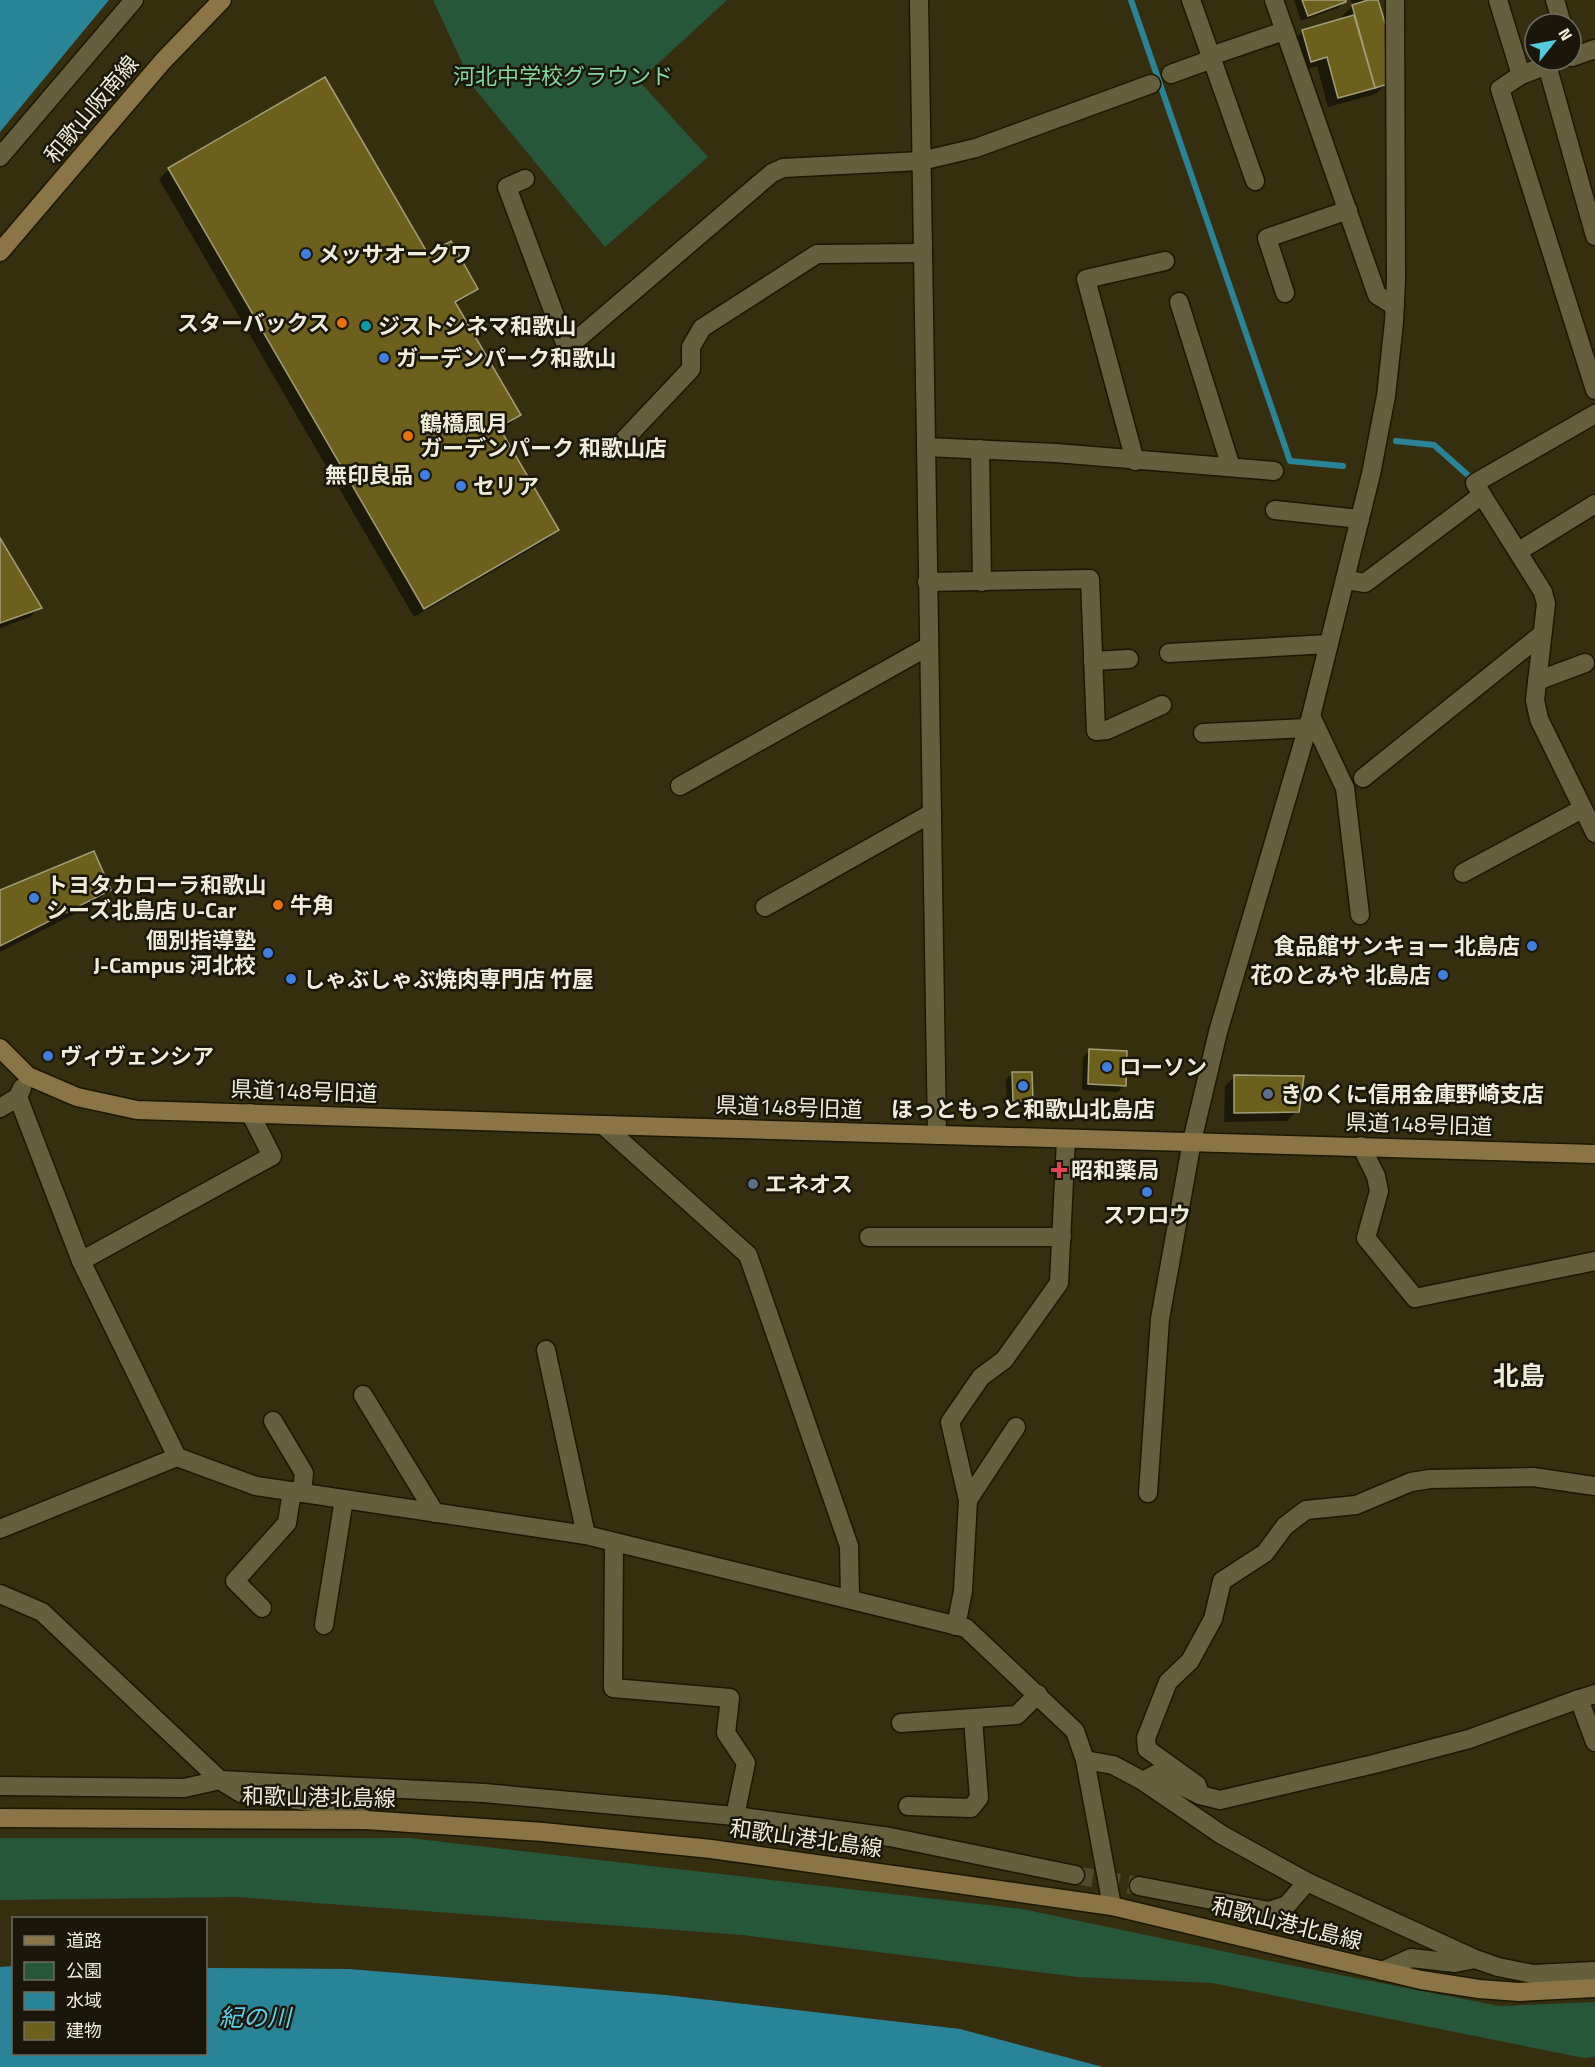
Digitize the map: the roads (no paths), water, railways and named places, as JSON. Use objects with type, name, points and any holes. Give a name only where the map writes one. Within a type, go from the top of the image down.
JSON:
[{"type":"main road","name":"和歌山阪南線","points":[[0,252],[163,61],[222,0]]},
{"type":"main road","name":"県道148号旧道","points":[[0,1048],[28,1076],[77,1098],[137,1110],[1595,1154]]},
{"type":"main road","name":"和歌山港北島線","points":[[0,1818],[366,1820],[543,1832],[711,1849],[1112,1906],[1421,1980],[1479,1989],[1519,1992],[1595,1988]]},
{"type":"street","points":[[0,157],[134,0]]},
{"type":"street","points":[[919,0],[937,1135]]},
{"type":"street","points":[[1191,0],[1255,181]]},
{"type":"street","points":[[1274,0],[1377,295],[1395,306]]},
{"type":"street","points":[[1148,1492],[1160,1319],[1192,1141],[1218,1032],[1309,722],[1346,580],[1371,474],[1386,396],[1395,306],[1395,0]]},
{"type":"street","points":[[1498,0],[1521,75]]},
{"type":"street","points":[[1171,74],[1284,31]]},
{"type":"street","points":[[1529,72],[1500,89],[1594,382]]},
{"type":"street","points":[[1567,72],[1595,236]]},
{"type":"street","points":[[525,179],[507,187],[567,348],[772,173],[783,168],[921,161],[976,148],[1151,84]]},
{"type":"street","points":[[1285,293],[1266,238],[1348,210]]},
{"type":"street","points":[[622,442],[691,369],[691,347],[702,328],[817,254],[923,253]]},
{"type":"street","points":[[1135,461],[1086,279],[1165,261]]},
{"type":"street","points":[[1179,302],[1232,467]]},
{"type":"street","points":[[1595,414],[1475,483],[1544,592],[1546,604],[1535,700],[1539,719],[1595,833]]},
{"type":"street","points":[[926,447],[1056,453],[1274,471]]},
{"type":"street","points":[[980,449],[982,582]]},
{"type":"street","points":[[1346,580],[1365,583],[1482,495]]},
{"type":"street","points":[[1519,551],[1595,504]]},
{"type":"street","points":[[1275,510],[1360,519]]},
{"type":"street","points":[[927,582],[1090,579],[1096,731],[1107,730],[1162,705]]},
{"type":"street","points":[[1363,778],[1541,635]]},
{"type":"street","points":[[1169,653],[1329,644]]},
{"type":"street","points":[[680,786],[929,645]]},
{"type":"street","points":[[1093,661],[1129,659]]},
{"type":"street","points":[[1537,681],[1585,663]]},
{"type":"street","points":[[1203,734],[1309,722]]},
{"type":"street","points":[[1309,722],[1345,788],[1360,915]]},
{"type":"street","points":[[1463,873],[1582,809]]},
{"type":"street","points":[[765,907],[932,813]]},
{"type":"street","points":[[0,1108],[18,1097],[28,1076]]},
{"type":"street","points":[[18,1097],[81,1261],[177,1457]]},
{"type":"street","points":[[81,1261],[272,1156],[250,1113]]},
{"type":"street","points":[[603,1125],[748,1255],[849,1546],[850,1599]]},
{"type":"street","points":[[956,1626],[963,1591],[968,1500],[950,1422],[981,1377],[1004,1359],[1059,1283],[1066,1138]]},
{"type":"street","points":[[1362,1146],[1376,1176],[1379,1191],[1366,1238],[1415,1298],[1595,1261]]},
{"type":"street","points":[[869,1237],[1062,1237]]},
{"type":"street","points":[[546,1350],[586,1536]]},
{"type":"street","points":[[363,1395],[435,1513]]},
{"type":"street","points":[[262,1608],[235,1581],[287,1523],[304,1473],[273,1421]]},
{"type":"street","points":[[968,1500],[1016,1427]]},
{"type":"street","points":[[0,1529],[177,1457],[256,1486],[586,1536],[966,1628],[1075,1731],[1085,1760],[1112,1906]]},
{"type":"street","points":[[1200,1795],[1197,1785],[1147,1749],[1146,1738],[1168,1682],[1190,1661],[1213,1619],[1222,1581],[1264,1553],[1285,1526],[1306,1510],[1356,1505],[1411,1482],[1430,1479],[1533,1477],[1595,1486]]},
{"type":"street","points":[[324,1625],[344,1499]]},
{"type":"street","points":[[614,1542],[613,1688],[730,1698],[726,1733],[746,1763],[735,1816]]},
{"type":"street","points":[[0,1594],[42,1612],[220,1780],[241,1793],[346,1806],[366,1820]]},
{"type":"street","points":[[901,1723],[1017,1715],[1038,1694]]},
{"type":"street","points":[[1143,1781],[1156,1774],[1200,1795],[1220,1800],[1469,1739],[1587,1696],[1595,1742]]},
{"type":"street","points":[[908,1806],[971,1808],[979,1798],[973,1719]]},
{"type":"street","points":[[1085,1760],[1113,1765],[1143,1781],[1222,1835],[1306,1882],[1475,1959],[1498,1968],[1533,1974],[1595,1971]]},
{"type":"street","points":[[0,1786],[184,1788],[220,1780],[484,1793],[735,1816],[890,1837],[1075,1875]]},
{"type":"street","points":[[1139,1886],[1269,1911],[1287,1905],[1306,1882]]},
{"type":"street","points":[[1382,1971],[1411,1958],[1455,1963],[1475,1959]]},
{"type":"water","points":[[0,0],[109,0],[0,132]]},
{"type":"water","name":"紀の川","points":[[12,1966],[12,2055],[207,2055],[207,1968],[349,1969],[666,1995],[960,2029],[1103,2067],[0,2067],[0,1967]]},
{"type":"waterway","points":[[1131,0],[1290,461],[1343,466]]},
{"type":"waterway","points":[[1396,441],[1434,445],[1470,477],[1474,475]]},
{"type":"tunnel","points":[[1075,1875],[1139,1886]]},
{"type":"place","name":"メッサオークワ","points":[[306,254]]},
{"type":"place","name":"スターバックス","points":[[342,323]]},
{"type":"place","name":"ジストシネマ和歌山","points":[[366,326]]},
{"type":"place","name":"ガーデンパーク和歌山","points":[[384,358]]},
{"type":"place","name":"鶴橋風月 ガーデンパーク 和歌山店","points":[[408,436]]},
{"type":"place","name":"無印良品","points":[[425,475]]},
{"type":"place","name":"セリア","points":[[461,486]]},
{"type":"place","name":"トヨタカローラ和歌山 シーズ北島店 U-Car","points":[[34,898]]},
{"type":"place","name":"牛角","points":[[278,905]]},
{"type":"place","name":"食品館サンキョー 北島店","points":[[1532,946]]},
{"type":"place","name":"個別指導塾 J-Campus 河北校","points":[[268,953]]},
{"type":"place","name":"花のとみや 北島店","points":[[1443,975]]},
{"type":"place","name":"しゃぶしゃぶ焼肉専門店 竹屋","points":[[291,979]]},
{"type":"place","name":"ヴィヴェンシア","points":[[48,1056]]},
{"type":"place","name":"ローソン","points":[[1107,1067]]},
{"type":"place","name":"ほっともっと和歌山北島店","points":[[1023,1086]]},
{"type":"place","name":"きのくに信用金庫野崎支店","points":[[1268,1094]]},
{"type":"place","name":"昭和薬局","points":[[1059,1170]]},
{"type":"place","name":"エネオス","points":[[753,1184]]},
{"type":"place","name":"スワロウ","points":[[1147,1192]]},
{"type":"district","name":"北島","points":[[1519,1376]]},
{"type":"park label","name":"河北中学校グラウンド","points":[[563,76]]}]
